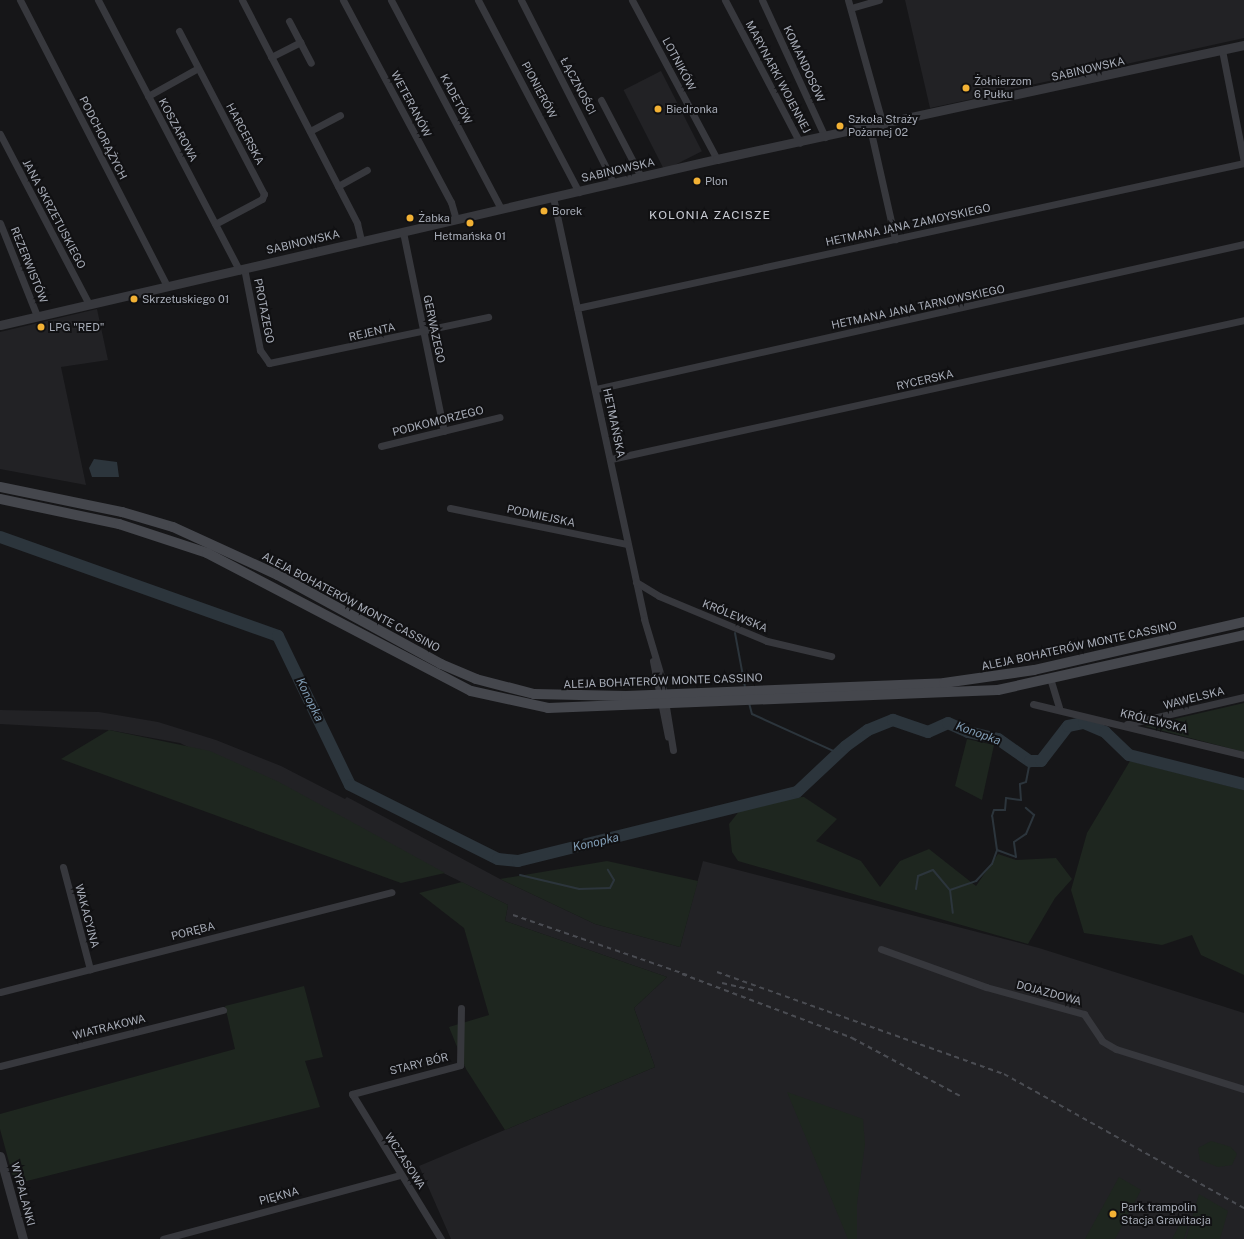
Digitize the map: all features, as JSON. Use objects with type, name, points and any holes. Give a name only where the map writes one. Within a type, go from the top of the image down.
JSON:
[{"type":"main road","name":"ALEJA BOHATERÓW MONTE CASSINO","points":[[0,487],[122,512],[211,542],[476,679],[534,694],[565,697],[944,683],[996,677],[1244,622]]},
{"type":"main road","points":[[0,499],[119,524],[207,553],[471,691],[548,708],[750,702],[945,694],[998,690],[1244,635]]},
{"type":"street","name":"PODCHORĄŻYCH","points":[[20,0],[167,286]]},
{"type":"street","name":"KOSZAROWA","points":[[98,0],[215,224],[242,269]]},
{"type":"street","points":[[242,0],[357,223],[361,241]]},
{"type":"street","name":"WETERANÓW","points":[[343,0],[451,202],[456,219]]},
{"type":"street","name":"KADETÓW","points":[[391,0],[501,209]]},
{"type":"street","name":"PIONIERÓW","points":[[478,0],[579,192]]},
{"type":"street","name":"ŁĄCZNOŚCI","points":[[521,0],[614,183]]},
{"type":"street","name":"LOTNIKÓW","points":[[632,0],[717,159]]},
{"type":"street","name":"MARYNARKI WOJENNEJ","points":[[725,0],[800,143]]},
{"type":"street","name":"KOMANDOSÓW","points":[[762,0],[825,137]]},
{"type":"street","points":[[848,0],[883,125]]},
{"type":"street","points":[[851,8],[879,0]]},
{"type":"street","points":[[289,21],[311,63]]},
{"type":"street","name":"HARCERSKA","points":[[179,31],[264,194],[262,199],[215,224]]},
{"type":"street","points":[[271,57],[300,42]]},
{"type":"street","name":"SABINOWSKA","points":[[0,325],[717,159],[870,128],[1244,45]]},
{"type":"street","points":[[1222,50],[1244,162]]},
{"type":"street","points":[[148,96],[198,68]]},
{"type":"street","points":[[601,100],[641,177]]},
{"type":"street","points":[[310,131],[340,115]]},
{"type":"street","points":[[870,128],[895,239]]},
{"type":"street","name":"JANA SKRZETUSKIEGO","points":[[0,134],[89,304]]},
{"type":"street","name":"HETMANA JANA ZAMOYSKIEGO","points":[[577,308],[1244,162]]},
{"type":"street","points":[[338,186],[367,170]]},
{"type":"street","name":"HETMAŃSKA","points":[[552,197],[596,389],[627,544],[673,750],[662,705]]},
{"type":"street","name":"REZERWISTÓW","points":[[0,223],[37,316]]},
{"type":"street","name":"GERWAZEGO","points":[[402,232],[444,431]]},
{"type":"street","name":"HETMANA JANA TARNOWSKIEGO","points":[[596,389],[1244,244]]},
{"type":"street","name":"PROTAZEGO","points":[[242,269],[262,357]]},
{"type":"street","name":"REJENTA","points":[[262,357],[274,364],[488,317]]},
{"type":"street","name":"RYCERSKA","points":[[611,459],[1244,320]]},
{"type":"street","name":"PODKOMORZEGO","points":[[381,446],[500,417]]},
{"type":"street","name":"PODMIEJSKA","points":[[450,508],[627,544]]},
{"type":"street","name":"KRÓLEWSKA","points":[[636,582],[659,596],[767,641],[831,656]]},
{"type":"street","points":[[1050,678],[1059,708]]},
{"type":"street","name":"WAWELSKA","points":[[1125,725],[1244,696]]},
{"type":"street","name":"KRÓLEWSKA","points":[[1033,704],[1059,708],[1244,755]]},
{"type":"street","name":"WAKACYJNA","points":[[63,867],[90,969]]},
{"type":"street","name":"PORĘBA","points":[[0,992],[391,892]]},
{"type":"street","name":"DOJAZDOWA","points":[[881,949],[986,987],[1084,1014],[1102,1041],[1116,1049],[1244,1089]]},
{"type":"street","name":"STARY BÓR","points":[[352,1094],[460,1065],[461,1008]]},
{"type":"street","name":"WIATRAKOWA","points":[[0,1066],[223,1010]]},
{"type":"street","name":"WCZASOWA","points":[[352,1094],[441,1239]]},
{"type":"street","name":"WYPALANKI","points":[[0,1156],[23,1239]]},
{"type":"street","name":"PIĘKNA","points":[[162,1239],[401,1175]]},
{"type":"shaded area","points":[[905,0],[1244,0],[1244,38],[985,95],[975,94],[972,99],[930,108]]},
{"type":"shaded area","points":[[661,71],[702,151],[664,170],[624,90]]},
{"type":"shaded area","points":[[97,309],[108,360],[61,367],[86,485],[0,469],[0,332]]},
{"type":"shaded area","points":[[94,459],[117,462],[119,477],[92,477],[89,468]]},
{"type":"shaded area","points":[[1244,703],[1244,752],[1144,726]]},
{"type":"shaded area","points":[[0,710],[99,712],[158,722],[216,740],[281,766],[345,799],[347,797],[500,879],[595,924],[680,947],[703,861],[1039,948],[1244,1013],[1244,1239],[451,1239],[419,1166],[655,1067],[634,1008],[667,977],[505,921],[508,905],[180,743],[109,730],[0,724]]},
{"type":"shaded area","points":[[109,730],[210,751],[279,782],[445,873],[401,883],[61,759]]},
{"type":"shaded area","points":[[967,739],[994,745],[982,800],[955,786]]},
{"type":"shaded area","points":[[1130,761],[1244,790],[1244,975],[1201,955],[1192,935],[1162,945],[1084,933],[1071,890],[1087,833]]},
{"type":"shaded area","points":[[804,797],[837,819],[816,841],[861,861],[880,887],[900,861],[929,849],[976,886],[998,854],[1016,860],[1056,858],[1072,879],[1055,898],[1028,944],[738,861],[732,852],[729,824],[748,800]]},
{"type":"shaded area","points":[[607,861],[698,881],[680,947],[595,924],[500,879]]},
{"type":"shaded area","points":[[462,882],[508,905],[505,921],[667,977],[634,1008],[655,1067],[505,1130],[466,1069],[449,1027],[489,1015],[464,928],[419,893]]},
{"type":"shaded area","points":[[304,986],[323,1057],[305,1061],[320,1107],[15,1184],[0,1129],[0,1114],[235,1049],[225,1006]]},
{"type":"shaded area","points":[[787,1092],[863,1119],[865,1144],[857,1204],[857,1239],[848,1239]]},
{"type":"shaded area","points":[[1211,1141],[1231,1147],[1237,1154],[1232,1165],[1218,1167],[1200,1160],[1198,1148]]},
{"type":"shaded area","name":"Park trampolin Stacja Grawitacja","points":[[1119,1177],[1141,1190],[1115,1239],[1085,1239]]},
{"type":"shaded area","points":[[1199,1194],[1228,1211],[1220,1239],[1186,1239]]},
{"type":"shaded area","points":[[1184,1216],[1190,1219],[1184,1239],[1172,1239]]},
{"type":"waterway","name":"Konopka","points":[[0,537],[278,636],[350,785],[498,859],[518,861],[797,792],[846,746],[868,730],[893,720],[928,732],[948,723],[968,732],[998,739],[1030,761],[1041,761],[1068,726],[1084,723],[1105,732],[1129,755],[1244,784]]},
{"type":"waterway","points":[[735,633],[745,687]]},
{"type":"waterway","points":[[749,703],[752,714],[838,753]]},
{"type":"waterway","points":[[916,889],[918,876],[933,870],[950,890],[976,881],[992,864],[997,850],[992,816],[994,810],[1005,810],[1006,798],[1021,800],[1020,784],[1026,782],[1030,761]]},
{"type":"waterway","points":[[997,850],[1016,857],[1014,842],[1026,834],[1034,815],[1026,808]]},
{"type":"waterway","points":[[520,875],[579,889],[610,888],[614,880],[608,870]]},
{"type":"waterway","points":[[950,890],[953,913]]},
{"type":"railway","points":[[513,915],[687,975]]},
{"type":"railway","points":[[717,972],[1004,1074],[1244,1208]]},
{"type":"railway","points":[[682,974],[852,1038],[960,1096]]},
{"type":"railway","points":[[722,983],[753,990]]},
{"type":"place","name":"Żołnierzom 6 Pułku","points":[[966,88]]},
{"type":"place","name":"Biedronka","points":[[658,109]]},
{"type":"place","name":"Szkoła Straży Pożarnej 02","points":[[840,126]]},
{"type":"place","name":"Plon","points":[[697,181]]},
{"type":"place","name":"Borek","points":[[544,211]]},
{"type":"place","name":"Żabka","points":[[410,218]]},
{"type":"place","name":"Hetmańska 01","points":[[470,223]]},
{"type":"place","name":"Skrzetuskiego 01","points":[[134,299]]},
{"type":"place","name":"LPG \"RED\"","points":[[41,327]]},
{"type":"place","name":"Park trampolin Stacja Grawitacja","points":[[1113,1214]]},
{"type":"district","name":"KOLONIA ZACISZE","points":[[710,216]]}]
